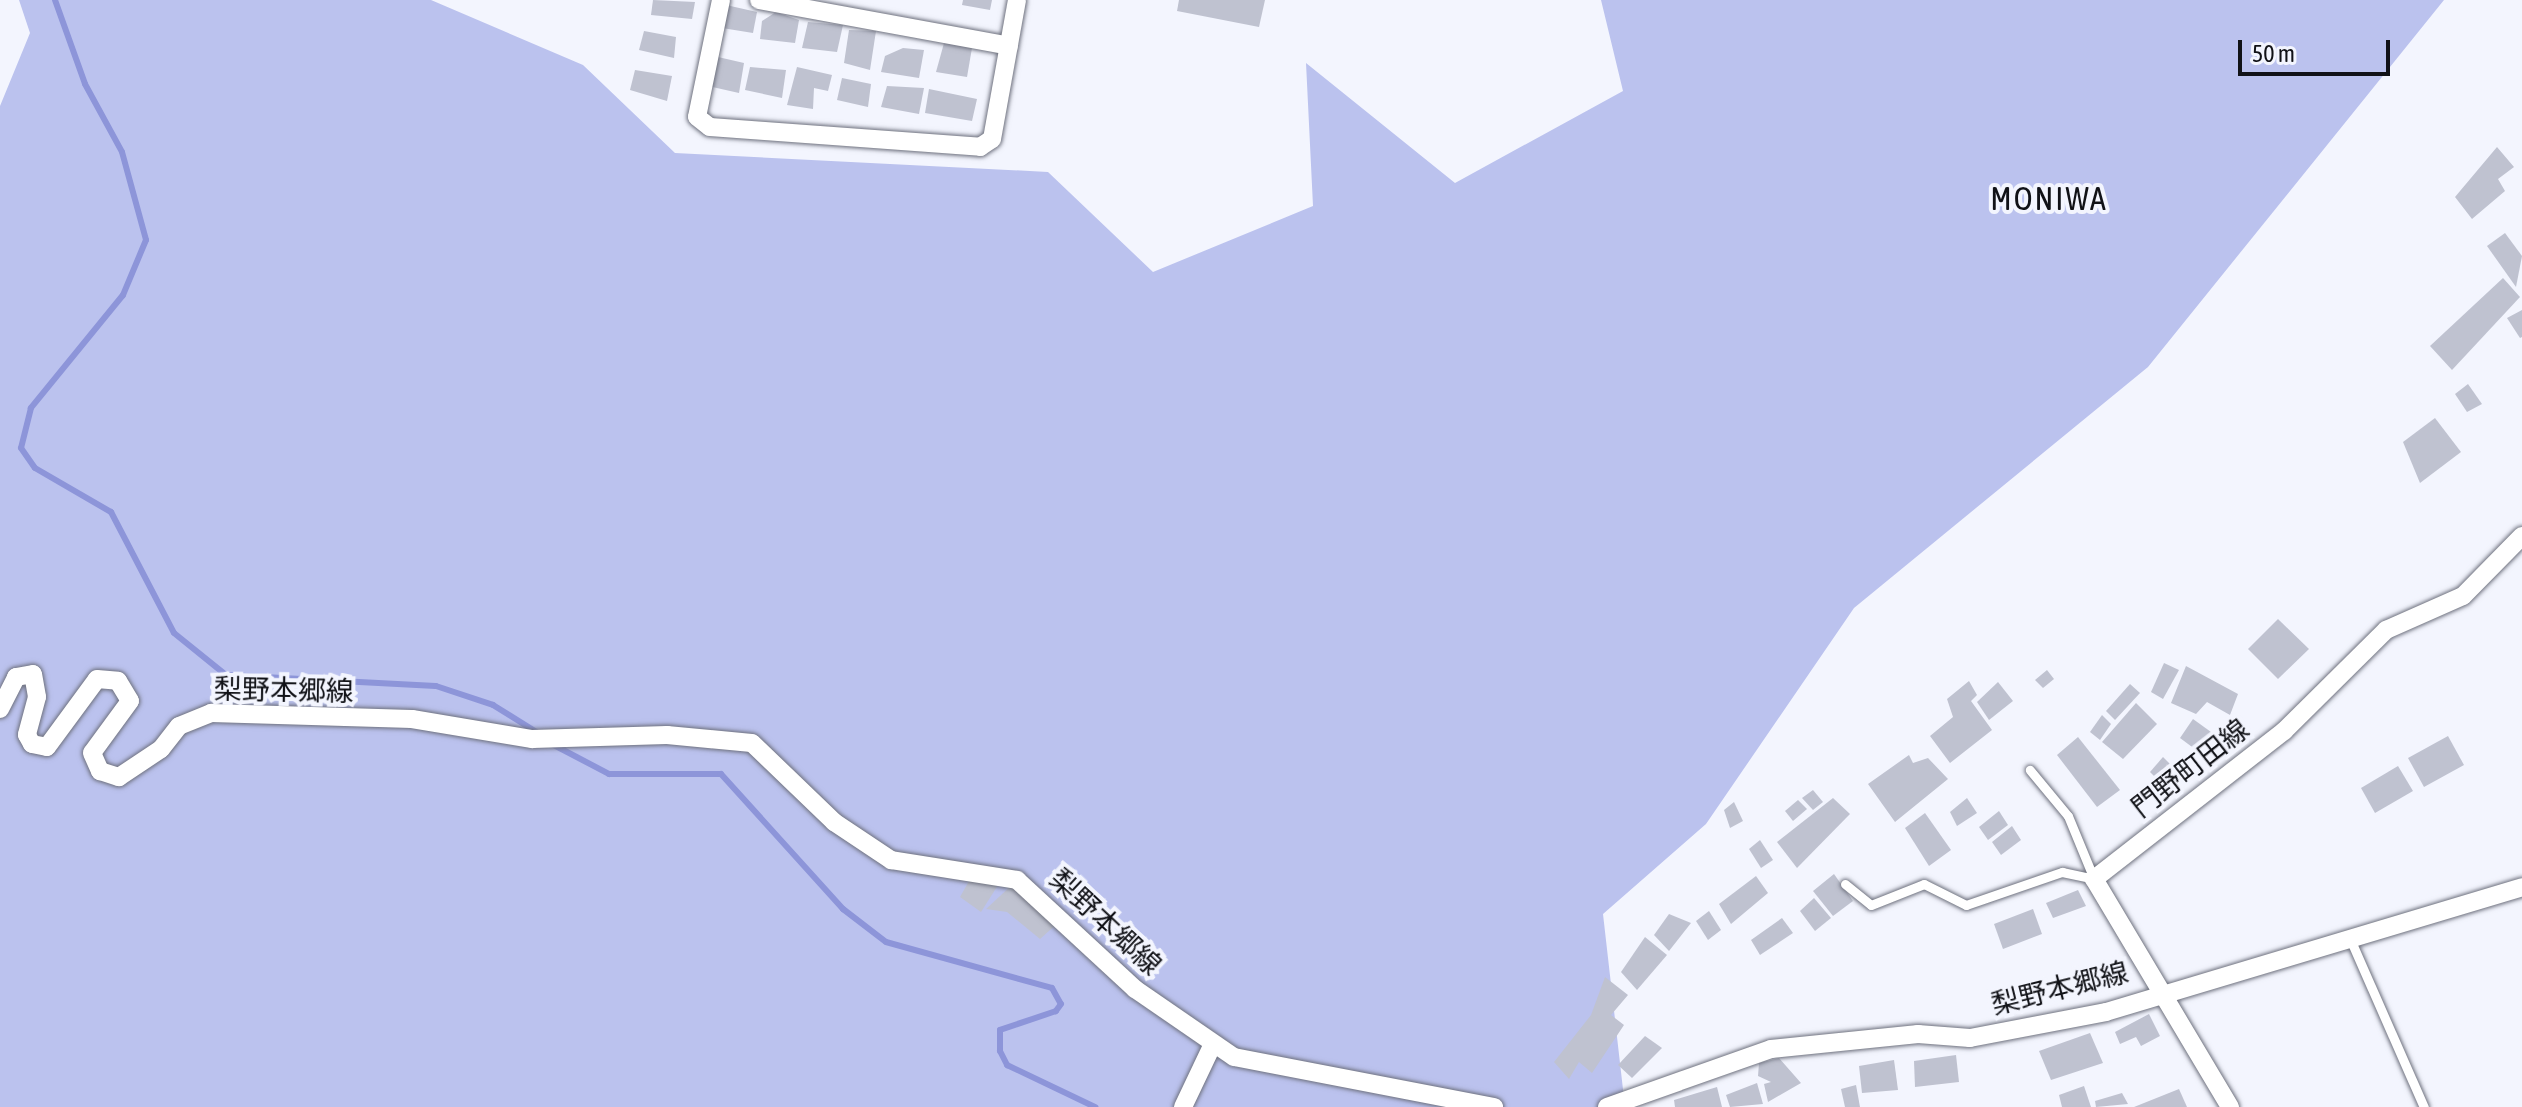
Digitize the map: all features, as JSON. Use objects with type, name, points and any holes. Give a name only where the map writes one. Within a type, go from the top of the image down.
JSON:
[{"type":"street","points":[[721,0],[697,117],[710,127],[980,147],[992,139],[1017,0]]},
{"type":"street","points":[[759,0],[1009,46]]},
{"type":"street","name":"門野町田線","points":[[2094,879],[2284,731],[2386,630],[2463,596],[2522,536]]},
{"type":"street","name":"梨野本郷線","points":[[0,709],[16,677],[33,674],[37,697],[27,735],[32,744],[47,747],[97,679],[118,681],[130,701],[92,753],[100,771],[119,777],[144,763],[179,726],[211,713],[412,719],[513,736],[708,736],[760,747],[834,822],[891,860],[996,875],[1034,891],[1135,989],[1212,1046],[1248,1061],[1494,1107]]},
{"type":"street","points":[[2094,879],[2164,991],[2230,1107]]},
{"type":"street","name":"梨野本郷線","points":[[1607,1107],[1771,1049],[1918,1034],[1997,1034],[2351,941],[2522,887]]},
{"type":"street","points":[[1183,1107],[1212,1046]]},
{"type":"lane","points":[[2030,770],[2068,816],[2094,879]]},
{"type":"lane","points":[[1845,884],[1871,905],[1924,884],[1966,905],[2062,872],[2094,879]]},
{"type":"lane","points":[[2351,941],[2424,1107]]},
{"type":"shaded area","points":[[19,0],[431,0],[583,65],[675,153],[1048,172],[1153,272],[1313,206],[1306,63],[1455,183],[1623,91],[1601,0],[2444,0],[2148,367],[1854,608],[1706,824],[1603,914],[1625,1107],[0,1107],[0,106],[30,33]]},
{"type":"building","points":[[653,0],[695,2],[692,19],[651,15]]},
{"type":"building","points":[[963,0],[992,0],[990,10],[962,5]]},
{"type":"building","points":[[1179,0],[1265,0],[1259,27],[1177,11]]},
{"type":"building","points":[[726,5],[757,12],[753,33],[722,28]]},
{"type":"building","points":[[776,12],[799,20],[795,43],[760,39],[762,21]]},
{"type":"building","points":[[808,22],[843,25],[837,52],[802,48]]},
{"type":"building","points":[[849,30],[876,31],[870,70],[844,63]]},
{"type":"building","points":[[644,31],[676,37],[674,58],[639,50]]},
{"type":"building","points":[[944,43],[972,48],[967,77],[936,72]]},
{"type":"building","points":[[903,48],[924,50],[919,78],[881,72],[885,56]]},
{"type":"building","points":[[718,57],[744,63],[739,93],[708,86]]},
{"type":"building","points":[[750,67],[786,70],[782,98],[745,90]]},
{"type":"building","points":[[797,67],[832,75],[828,91],[814,88],[813,109],[787,105]]},
{"type":"building","points":[[635,70],[672,76],[667,101],[630,90]]},
{"type":"building","points":[[842,78],[871,84],[868,107],[837,100]]},
{"type":"building","points":[[887,86],[924,88],[919,114],[881,107]]},
{"type":"building","points":[[929,89],[977,99],[972,121],[925,113]]},
{"type":"building","points":[[2497,147],[2514,167],[2498,179],[2505,191],[2472,219],[2455,197]]},
{"type":"building","points":[[2505,233],[2522,256],[2516,287],[2487,246]]},
{"type":"building","points":[[2503,278],[2520,297],[2452,370],[2430,346]]},
{"type":"building","points":[[2522,310],[2522,337],[2520,338],[2507,318]]},
{"type":"building","points":[[2468,384],[2482,404],[2467,412],[2455,394]]},
{"type":"building","points":[[2435,418],[2461,452],[2420,483],[2403,442]]},
{"type":"building","points":[[2278,619],[2309,649],[2278,679],[2248,649]]},
{"type":"building","points":[[2164,663],[2179,670],[2163,699],[2151,692]]},
{"type":"building","points":[[2186,666],[2238,694],[2230,715],[2207,702],[2196,714],[2171,703]]},
{"type":"building","points":[[2047,670],[2054,679],[2043,688],[2035,680]]},
{"type":"building","points":[[1969,681],[1977,695],[1971,701],[1992,730],[1950,763],[1930,736],[1953,717],[1947,699]]},
{"type":"building","points":[[1998,682],[2013,701],[1989,720],[1977,702]]},
{"type":"building","points":[[2130,684],[2140,693],[2115,720],[2106,711]]},
{"type":"building","points":[[2136,703],[2157,724],[2123,759],[2102,742]]},
{"type":"building","points":[[2102,715],[2111,724],[2100,740],[2090,732]]},
{"type":"building","points":[[2193,719],[2229,745],[2215,764],[2180,738]]},
{"type":"building","points":[[2448,736],[2464,765],[2424,787],[2408,758]]},
{"type":"building","points":[[2078,737],[2120,790],[2097,807],[2057,755]]},
{"type":"building","points":[[1909,755],[1913,763],[1928,758],[1948,779],[1895,822],[1868,784]]},
{"type":"building","points":[[2163,757],[2182,776],[2169,791],[2150,772]]},
{"type":"building","points":[[2398,766],[2413,791],[2375,813],[2361,788]]},
{"type":"building","points":[[1813,790],[1823,802],[1813,810],[1802,798]]},
{"type":"building","points":[[1833,798],[1850,814],[1797,868],[1777,842]]},
{"type":"building","points":[[1967,798],[1977,813],[1957,826],[1950,812]]},
{"type":"building","points":[[1798,800],[1807,809],[1793,821],[1785,811]]},
{"type":"building","points":[[1734,802],[1743,821],[1730,828],[1724,810]]},
{"type":"building","points":[[1999,811],[2008,825],[1988,840],[1979,827]]},
{"type":"building","points":[[1925,813],[1951,850],[1929,866],[1905,828]]},
{"type":"building","points":[[2012,826],[2021,840],[2001,855],[1992,842]]},
{"type":"building","points":[[1760,840],[1773,860],[1761,868],[1749,849]]},
{"type":"building","points":[[973,874],[1000,882],[981,912],[960,897]]},
{"type":"building","points":[[1834,874],[1853,901],[1833,916],[1813,891]]},
{"type":"building","points":[[1756,876],[1768,893],[1731,924],[1719,904]]},
{"type":"building","points":[[1014,883],[1059,922],[1040,939],[1007,912],[986,909]]},
{"type":"building","points":[[2078,890],[2086,906],[2053,918],[2046,903]]},
{"type":"building","points":[[1814,898],[1831,918],[1815,931],[1800,911]]},
{"type":"building","points":[[2033,909],[2042,934],[2003,949],[1994,924]]},
{"type":"building","points":[[1709,911],[1721,930],[1708,940],[1696,921]]},
{"type":"building","points":[[1669,914],[1691,923],[1669,951],[1654,935]]},
{"type":"building","points":[[1782,918],[1793,933],[1760,955],[1751,940]]},
{"type":"building","points":[[1645,937],[1667,955],[1637,990],[1621,972]]},
{"type":"building","points":[[1605,977],[1628,995],[1611,1015],[1624,1025],[1592,1073],[1579,1062],[1569,1079],[1554,1062],[1591,1015]]},
{"type":"building","points":[[2149,1014],[2160,1036],[2141,1046],[2136,1037],[2120,1044],[2115,1032]]},
{"type":"building","points":[[2090,1033],[2103,1063],[2051,1080],[2039,1051]]},
{"type":"building","points":[[1645,1036],[1662,1048],[1632,1078],[1618,1065]]},
{"type":"building","points":[[1956,1055],[1959,1082],[1915,1087],[1914,1061]]},
{"type":"building","points":[[1779,1058],[1801,1083],[1768,1102],[1764,1084],[1771,1082],[1758,1076],[1759,1063]]},
{"type":"building","points":[[1894,1060],[1898,1090],[1862,1093],[1859,1066]]},
{"type":"building","points":[[1757,1083],[1763,1104],[1730,1107],[1726,1095]]},
{"type":"building","points":[[1856,1085],[1860,1107],[1845,1107],[1841,1089]]},
{"type":"building","points":[[2084,1086],[2091,1107],[2062,1107],[2059,1095]]},
{"type":"building","points":[[1717,1087],[1722,1107],[1675,1107],[1674,1100]]},
{"type":"building","points":[[2179,1089],[2187,1107],[2134,1107]]},
{"type":"building","points":[[2122,1093],[2128,1104],[2096,1107],[2095,1101]]},
{"type":"waterway","points":[[55,0],[85,84],[122,152],[146,240],[123,295],[31,408],[21,448],[35,468],[111,512],[174,633],[226,675],[436,686],[493,705],[538,733]]},
{"type":"waterway","points":[[550,743],[609,774],[721,774],[843,909],[886,942],[1052,988],[1061,1004],[1056,1011],[1000,1030],[1000,1051],[1007,1065],[1095,1107]]},
{"type":"district","name":"MONIWA","points":[[2049,199]]}]
